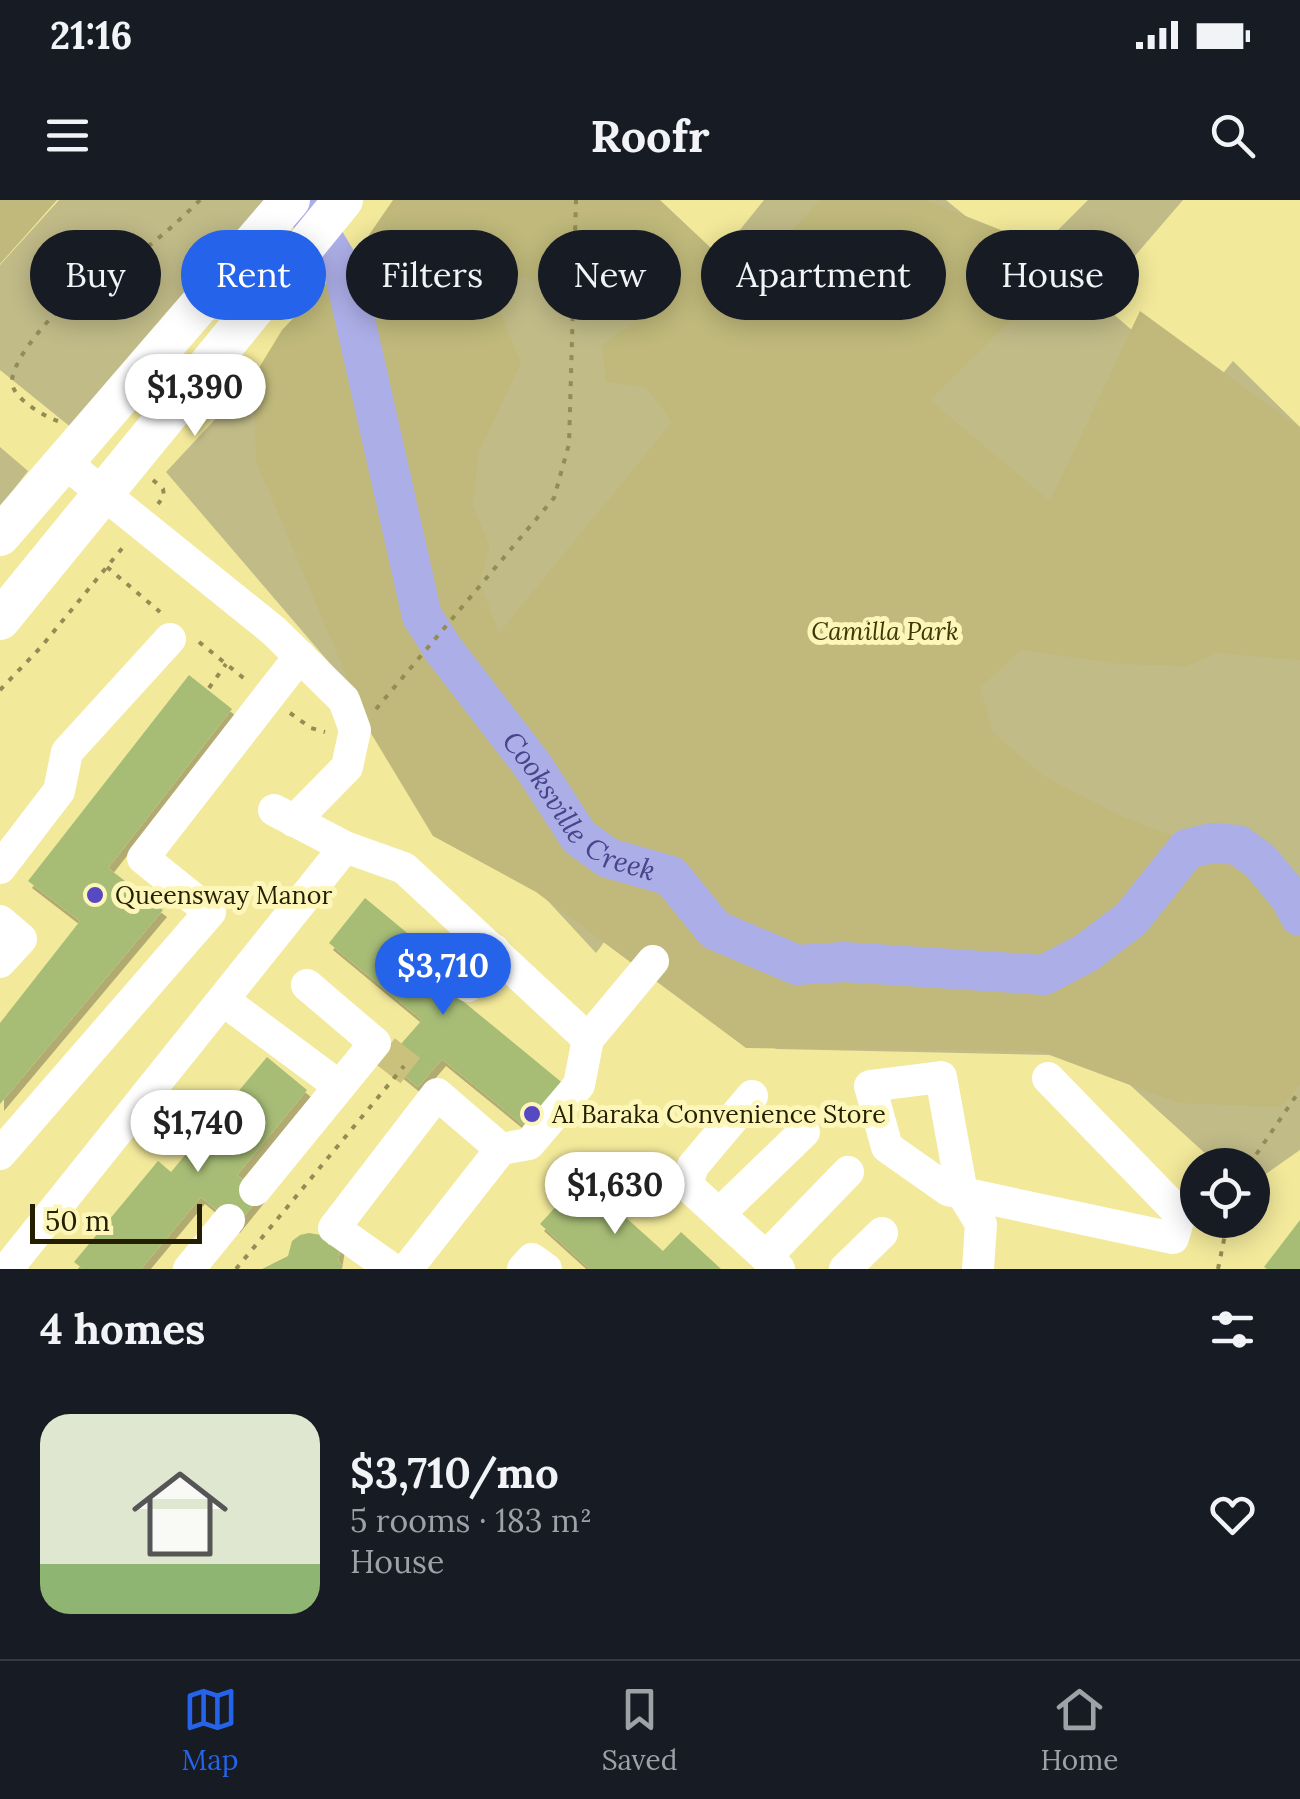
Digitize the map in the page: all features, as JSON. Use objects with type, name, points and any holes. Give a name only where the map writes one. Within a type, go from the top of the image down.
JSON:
[{"type":"main road","points":[[0,620],[343,200]]},
{"type":"main road","points":[[0,536],[278,214]]},
{"type":"lane","points":[[63,462],[274,631],[344,700],[354,735],[346,767],[284,816],[344,847],[404,868],[588,1039]]},
{"type":"lane","points":[[0,868],[58,791],[67,752],[179,633]]},
{"type":"lane","points":[[0,1154],[210,912],[142,858],[300,656]]},
{"type":"lane","points":[[16,1268],[344,847]]},
{"type":"lane","points":[[0,922],[20,939],[0,962]]},
{"type":"lane","points":[[468,986],[494,950]]},
{"type":"lane","points":[[407,1269],[500,1149],[529,1144],[579,1084],[588,1039],[653,960]]},
{"type":"lane","points":[[306,985],[500,1149]]},
{"type":"lane","points":[[222,1000],[339,1086]]},
{"type":"lane","points":[[255,1190],[339,1086],[404,1066]]},
{"type":"lane","points":[[392,1269],[334,1228],[404,1066]]},
{"type":"lane","points":[[978,1269],[980,1224],[962,1192],[1173,1238],[1180,1214],[1048,1078]]},
{"type":"lane","points":[[752,1096],[692,1166],[687,1184],[772,1263],[848,1172]]},
{"type":"lane","points":[[719,1214],[804,1132]]},
{"type":"lane","points":[[16,1268],[74,1220]]},
{"type":"lane","points":[[189,1269],[229,1220]]},
{"type":"lane","points":[[845,1269],[882,1234]]},
{"type":"lane","points":[[523,1269],[532,1259],[546,1269]]},
{"type":"path","points":[[68,420],[48,418],[15,392],[12,382],[18,363],[63,304],[138,254],[200,200]]},
{"type":"path","points":[[107,568],[179,633],[311,728],[354,735],[554,498],[565,468],[573,385],[576,200]]},
{"type":"path","points":[[160,486],[162,499]]},
{"type":"path","points":[[0,690],[120,552]]},
{"type":"path","points":[[209,688],[226,664]]},
{"type":"path","points":[[236,1269],[404,1066]]},
{"type":"path","points":[[1261,1148],[1300,1090]]},
{"type":"path","points":[[1218,1269],[1224,1238]]},
{"type":"green space","points":[[0,200],[57,200],[30,230],[0,264]]},
{"type":"green space","points":[[59,200],[274,200],[249,230],[181,230],[181,311],[78,433],[0,370],[0,265],[30,232],[30,320],[161,320],[161,230],[32,230]]},
{"type":"green space","name":"Camilla Park","points":[[393,200],[660,200],[701,239],[701,320],[946,320],[946,230],[793,230],[820,200],[925,200],[1001,230],[966,230],[966,320],[1014,320],[930,400],[1050,501],[1140,311],[1300,428],[1300,660],[1217,653],[1186,666],[1121,664],[1021,650],[980,688],[993,732],[1042,775],[1121,816],[1269,873],[1300,880],[1300,1084],[1281,1107],[1178,1103],[1039,1051],[746,1048],[536,892],[433,836],[369,730],[256,461],[254,376],[292,320],[326,320],[326,284],[346,263],[346,320],[504,320],[521,363],[479,452],[472,504],[490,546],[480,582],[499,633],[672,422],[646,387],[606,382],[602,345],[637,320],[681,320],[681,230],[538,230],[538,281],[522,276],[518,280],[518,230],[372,230]]},
{"type":"green space","name":"Camilla Park","points":[[420,200],[577,230],[538,230],[538,320],[681,320],[681,250],[701,254],[701,320],[946,320],[946,230],[740,230],[764,200],[946,200],[983,230],[966,230],[966,320],[1120,320],[1206,394],[1233,361],[1300,427],[1300,1150],[1270,1171],[1270,1148],[1199,1148],[1098,1056],[776,1049],[622,918],[596,953],[345,681],[166,472],[308,320],[326,320],[326,301],[346,279],[346,320],[518,320],[518,230],[392,230]]},
{"type":"green space","name":"Camilla Park","points":[[1088,200],[1183,200],[1139,251],[1139,230],[1058,230]]},
{"type":"green space","points":[[0,447],[28,471],[0,507]]},
{"type":"building","name":"Queensway Manor","points":[[189,675],[232,709],[108,868],[163,910],[0,1104],[0,1023],[80,921],[28,881]]},
{"type":"building","points":[[365,898],[464,980],[453,993],[565,1085],[528,1129],[442,1059],[418,1087],[386,1061],[422,1020],[329,943]]},
{"type":"building","points":[[267,1057],[307,1090],[237,1175],[261,1195],[236,1226],[201,1197],[141,1269],[83,1269],[74,1262],[158,1161],[171,1172]]},
{"type":"building","points":[[582,1178],[663,1251],[681,1232],[721,1269],[590,1269],[540,1224]]},
{"type":"building","points":[[1300,1220],[1300,1269],[1264,1267]]},
{"type":"building","points":[[309,1233],[321,1235],[329,1245],[341,1244],[341,1269],[262,1269],[288,1256],[292,1241]]},
{"type":"waterway","name":"Cooksville Creek","points":[[302,203],[345,275],[422,616],[533,766],[579,837],[608,858],[671,876],[715,930],[797,965],[844,962],[1044,975],[1086,953],[1131,919],[1187,849],[1212,843],[1238,845],[1261,862],[1290,897],[1300,916]]},
{"type":"tunnel","points":[[385,1051],[420,1078]]},
{"type":"place","name":"Queensway Manor","points":[[95,895]]},
{"type":"place","name":"Al Baraka Convenience Store","points":[[532,1114]]}]
